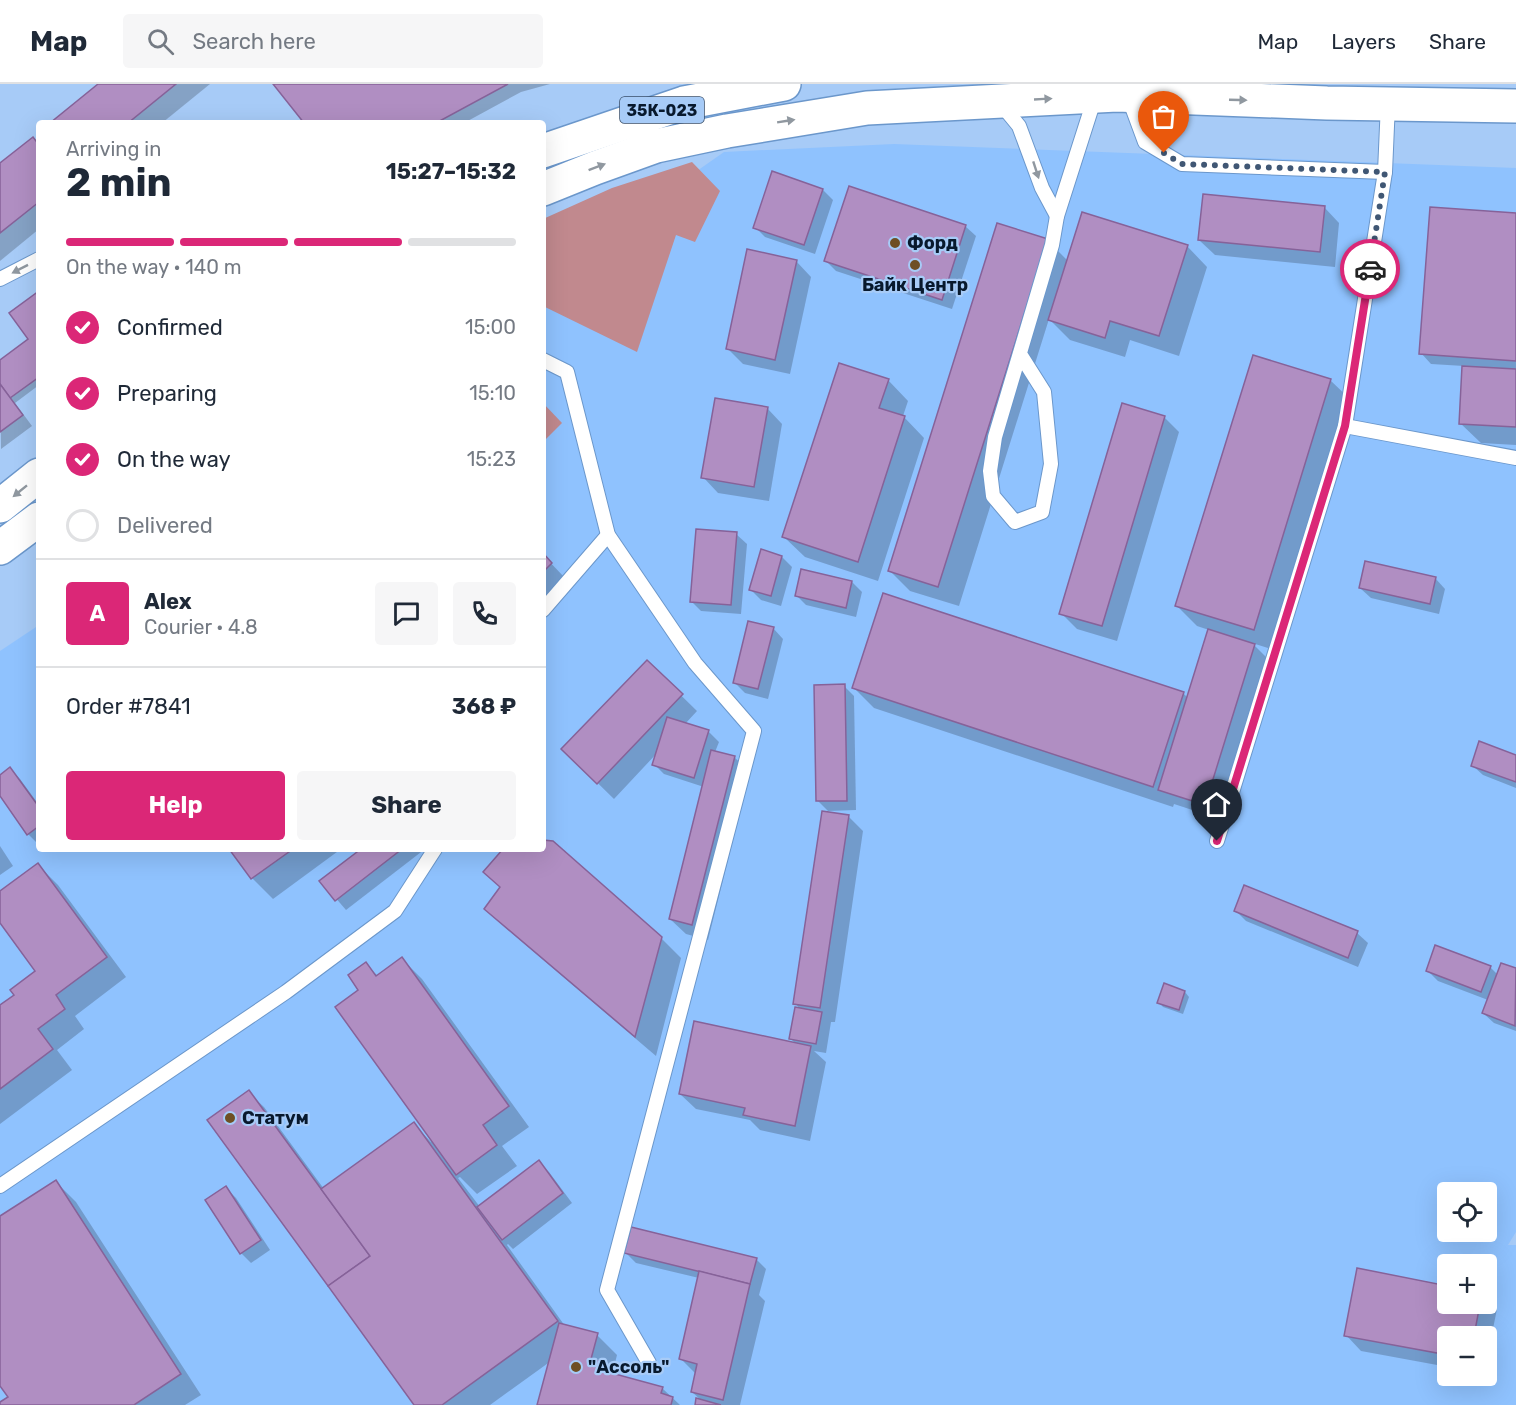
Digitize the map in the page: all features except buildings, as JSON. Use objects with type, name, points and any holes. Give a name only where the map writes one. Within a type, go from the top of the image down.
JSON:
[{"type":"main road","name":"35К-023","points":[[546,150],[688,93],[784,84]]},
{"type":"main road","name":"35К-023","points":[[546,188],[656,146],[728,131],[867,108],[1096,96],[1516,106]]},
{"type":"main road","points":[[0,506],[36,477]]},
{"type":"main road","points":[[0,548],[36,521]]},
{"type":"lane","points":[[1020,354],[1044,392],[1051,464],[1042,512],[1015,522],[993,496],[990,471],[995,437],[1052,245],[1057,216],[1096,96]]},
{"type":"lane","points":[[1128,96],[1146,142],[1182,164],[1385,172]]},
{"type":"lane","points":[[999,101],[1019,126],[1042,188],[1057,216]]},
{"type":"lane","points":[[1217,841],[1345,426],[1385,172],[1388,103]]},
{"type":"lane","points":[[0,279],[36,261]]},
{"type":"lane","points":[[546,362],[567,372],[608,535],[695,663],[723,692],[754,731],[607,1290],[649,1363]]},
{"type":"lane","points":[[1345,426],[1516,458]]},
{"type":"lane","points":[[546,607],[608,535]]},
{"type":"lane","points":[[0,1186],[286,992],[395,911],[433,852]]},
{"type":"shaded area","points":[[894,144],[1516,168],[1516,1232],[1508,1245],[1516,1245],[1516,1405],[0,1405],[0,651],[36,627],[36,852],[546,852],[546,277],[724,152]]},
{"type":"shaded area","points":[[692,162],[720,191],[695,242],[676,235],[637,352],[546,307],[546,218],[612,188]]},
{"type":"shaded area","points":[[546,406],[562,423],[546,439]]},
{"type":"way so far","points":[[1164,153],[1182,164],[1385,172],[1370,269]]},
{"type":"place","name":"Форд","points":[[895,243]]},
{"type":"place","name":"Байк Центр","points":[[915,265]]},
{"type":"place","name":"Статум","points":[[230,1118]]},
{"type":"place","name":"\"Ассоль\"","points":[[576,1367]]},
{"type":"route","points":[[1217,841],[1345,426],[1370,269]]}]
